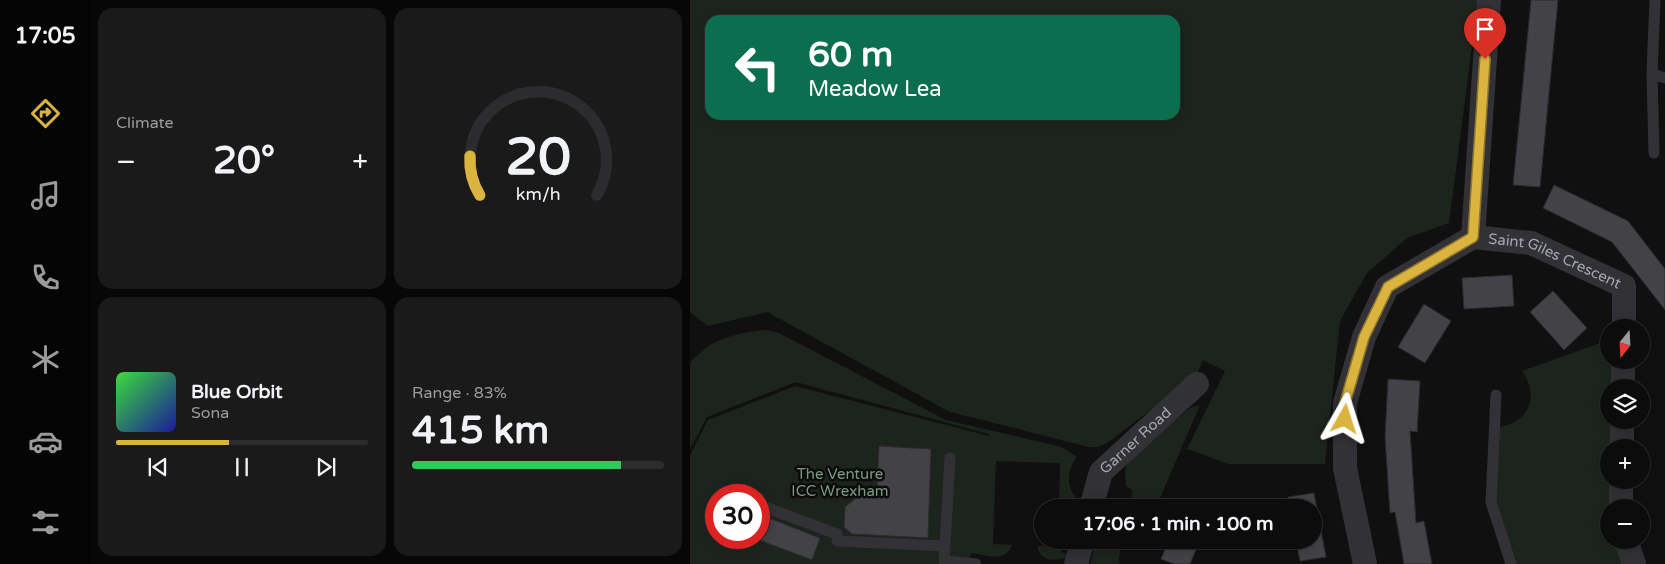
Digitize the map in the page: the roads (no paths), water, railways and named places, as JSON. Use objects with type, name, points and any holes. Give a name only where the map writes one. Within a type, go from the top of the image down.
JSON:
[{"type":"street","points":[[1365,564],[1345,468],[1345,403],[1364,337],[1388,287],[1473,237],[1489,0]]},
{"type":"street","name":"Saint Giles Crescent","points":[[1473,237],[1531,243],[1624,286],[1624,319]]},
{"type":"street","name":"Garner Road","points":[[1094,499],[1101,472],[1198,384]]},
{"type":"street","points":[[1076,564],[1080,549]]},
{"type":"street","points":[[1629,549],[1634,564]]},
{"type":"lane","points":[[1654,153],[1652,74],[1655,0]]},
{"type":"lane","points":[[1652,74],[1665,78]]},
{"type":"lane","points":[[1496,395],[1491,502],[1511,564]]},
{"type":"lane","points":[[950,458],[944,561],[976,564]]},
{"type":"lane","points":[[770,509],[837,534],[837,541],[945,546]]},
{"type":"park label","name":"The Venture ICC Wrexham","points":[[840,482]]}]
